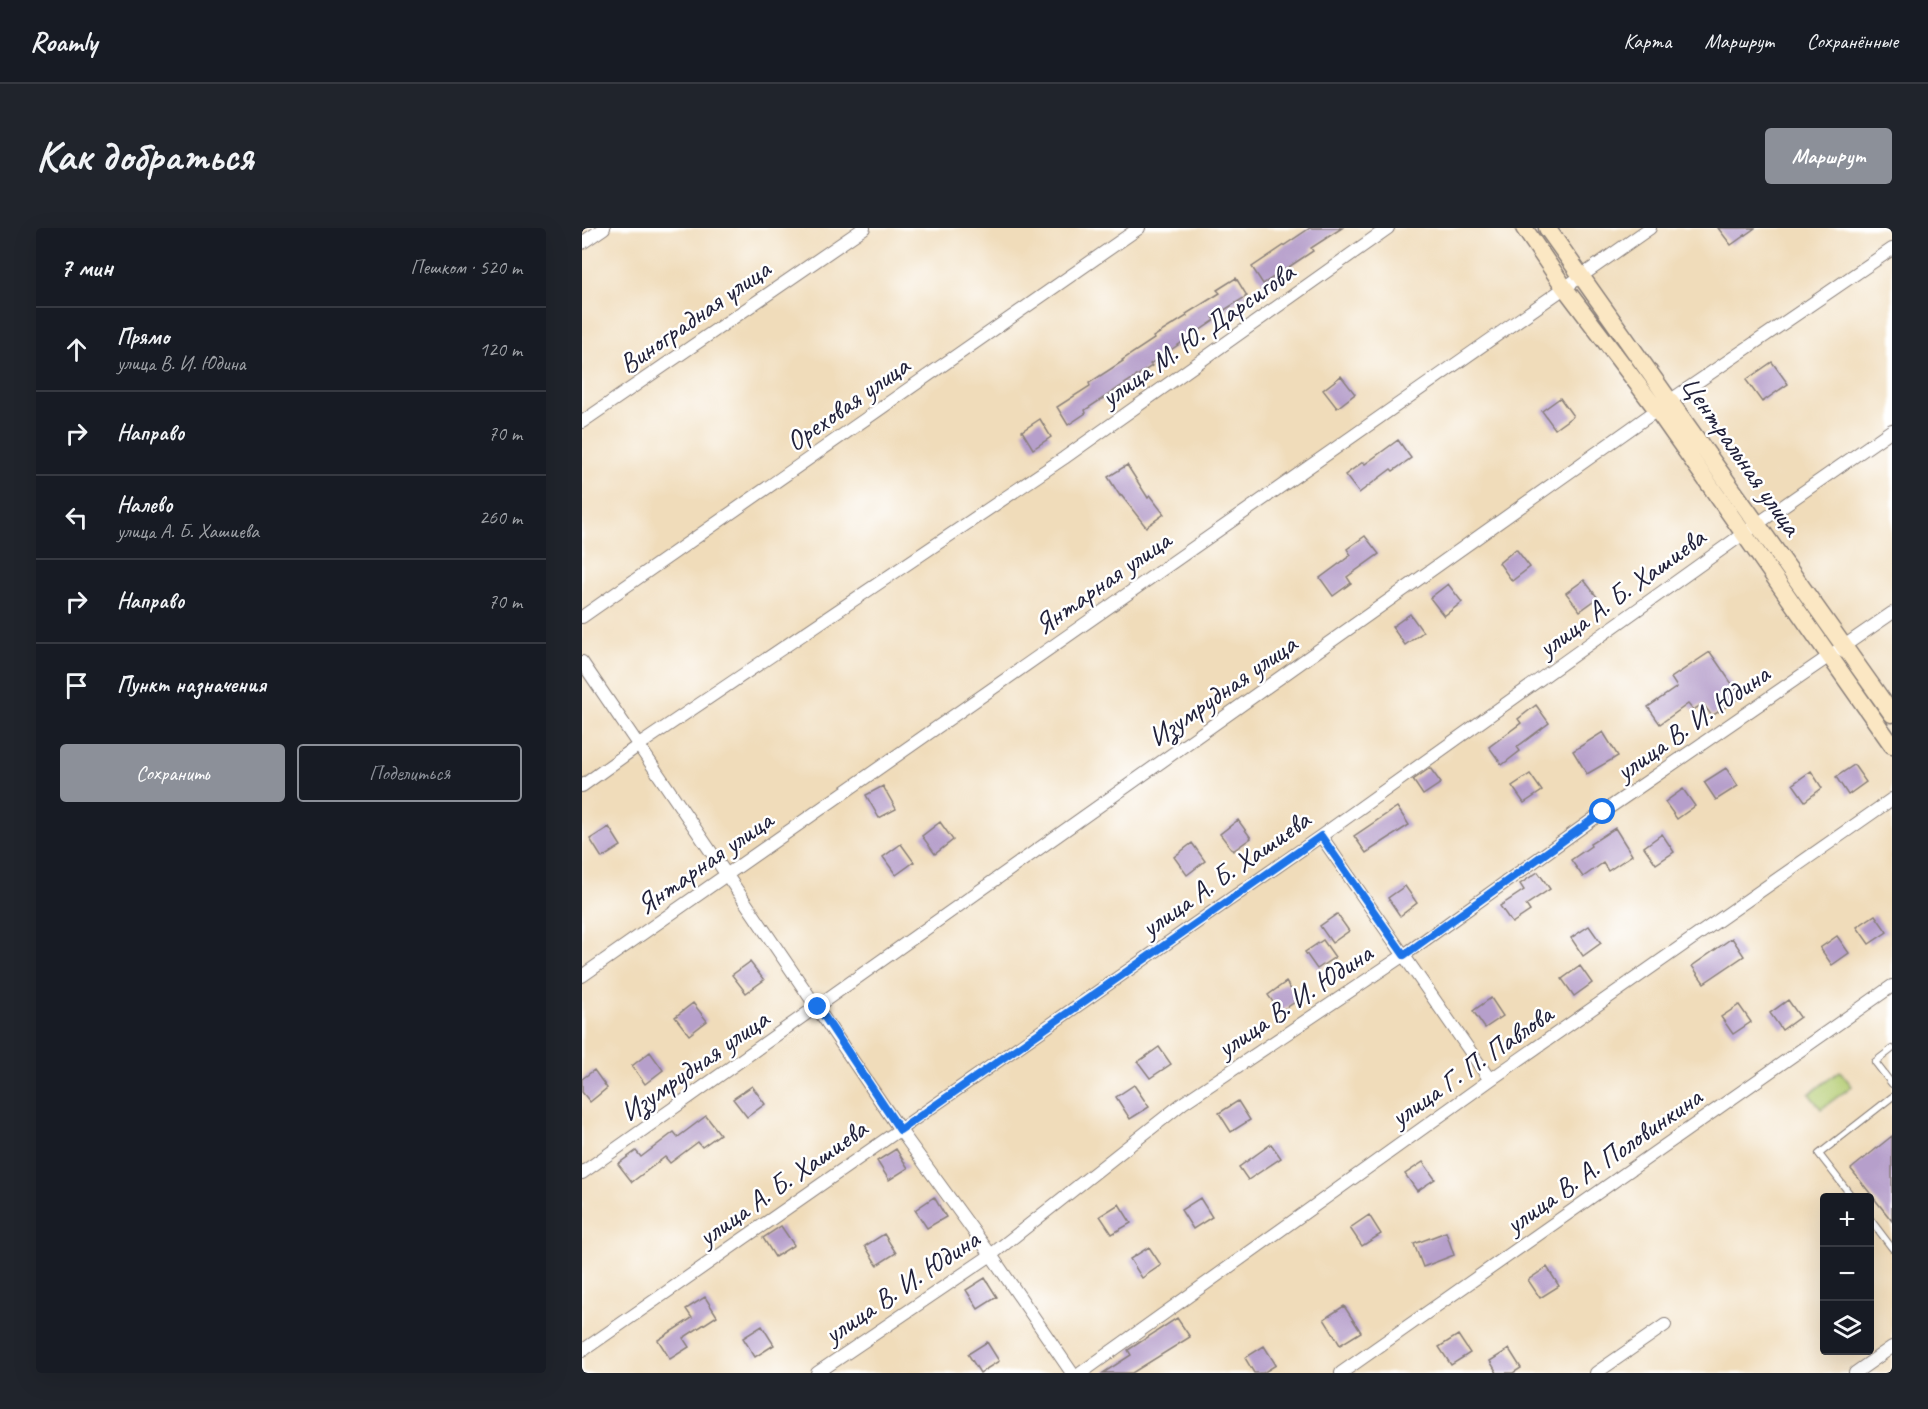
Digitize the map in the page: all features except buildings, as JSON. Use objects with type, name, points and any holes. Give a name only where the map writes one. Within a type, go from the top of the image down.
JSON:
[{"type":"street","points":[[582,243],[604,228]]},
{"type":"street","name":"Виноградная улица","points":[[582,422],[864,228]]},
{"type":"street","name":"Ореховая улица","points":[[582,617],[1140,228]]},
{"type":"street","name":"улица М. Ю. Дарсигова","points":[[582,786],[639,745],[1064,458],[1388,228]]},
{"type":"street","points":[[1524,228],[1564,287],[1664,405],[1750,529],[1830,656],[1892,745]]},
{"type":"street","name":"Центральная улица","points":[[1547,228],[1664,405]]},
{"type":"street","name":"Янтарная улица","points":[[582,976],[1650,228]]},
{"type":"street","name":"Изумрудная улица","points":[[582,1173],[1664,405],[1892,249]]},
{"type":"street","name":"улица А. Б. Хашиева","points":[[582,1351],[1321,836],[1892,430]]},
{"type":"street","name":"Центральная улица","points":[[1750,529],[1844,646],[1892,714]]},
{"type":"street","name":"улица В. И. Юдина","points":[[817,1373],[991,1255],[1183,1102],[1404,955],[1603,812],[1892,614]]},
{"type":"street","points":[[582,662],[900,1130],[991,1255],[1072,1373]]},
{"type":"street","name":"улица Г. П. Павлова","points":[[1081,1373],[1490,1080],[1892,798]]},
{"type":"street","points":[[1321,836],[1490,1080]]},
{"type":"street","name":"улица В. А. Половинкина","points":[[1341,1373],[1892,986]]},
{"type":"street","points":[[1596,1373],[1665,1325]]},
{"type":"street","points":[[1855,1373],[1892,1347]]},
{"type":"lane","points":[[1892,1049],[1875,1062],[1892,1084]]},
{"type":"lane","points":[[1849,1193],[1819,1154],[1892,1097]]},
{"type":"lane","points":[[1874,1225],[1892,1248]]},
{"type":"green space","points":[[1840,1071],[1852,1086],[1821,1109],[1809,1094]]},
{"type":"route","points":[[818,1007],[900,1130],[1321,836],[1404,955],[1603,812]]}]
